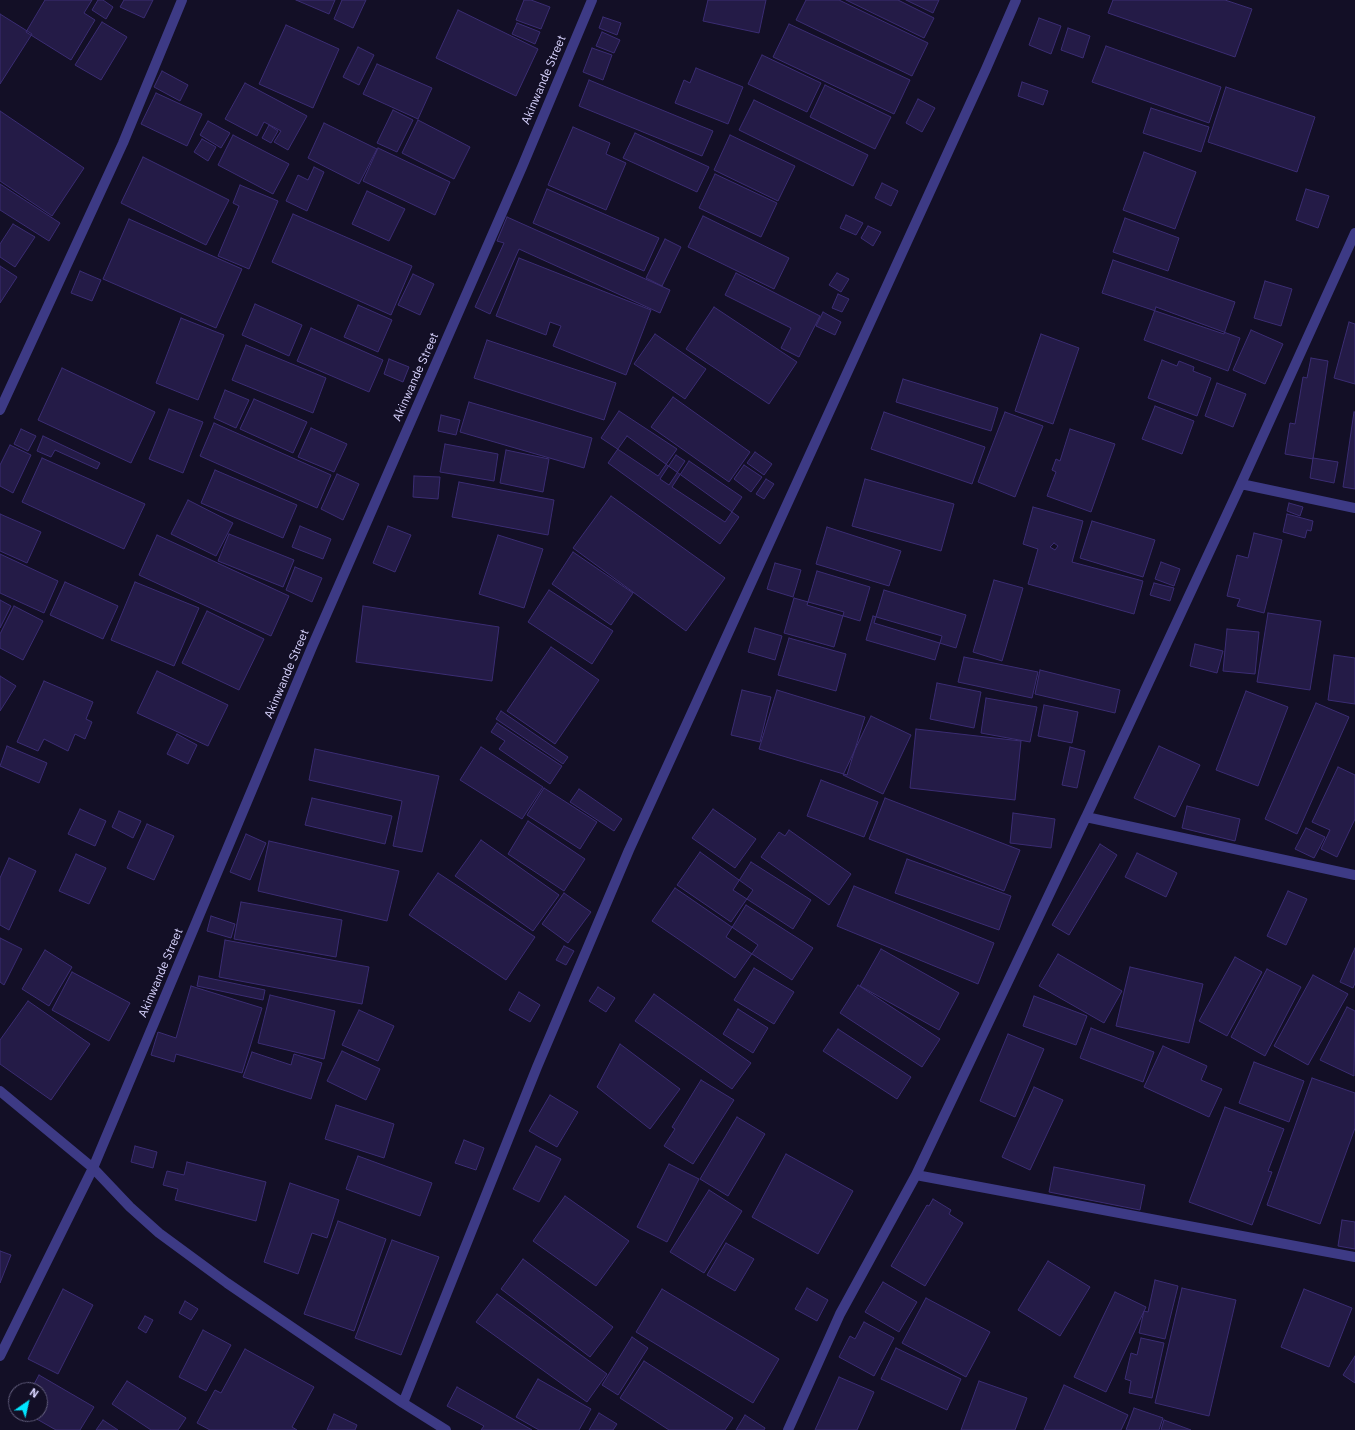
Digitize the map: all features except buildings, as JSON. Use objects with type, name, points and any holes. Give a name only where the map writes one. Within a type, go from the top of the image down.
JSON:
[{"type":"street","points":[[0,410],[123,143],[182,0]]},
{"type":"street","name":"Akinwande Street","points":[[0,1356],[93,1168],[312,647],[592,0]]},
{"type":"street","points":[[403,1403],[537,1067],[629,850],[970,106],[1016,0]]},
{"type":"street","points":[[788,1430],[840,1314],[916,1175],[1086,817],[1241,484],[1355,233]]},
{"type":"street","points":[[1241,484],[1355,508]]},
{"type":"street","points":[[1086,817],[1355,875]]},
{"type":"street","points":[[0,1090],[93,1168],[130,1207],[159,1233],[227,1283],[403,1403],[446,1430]]},
{"type":"street","points":[[916,1175],[1355,1257]]}]
